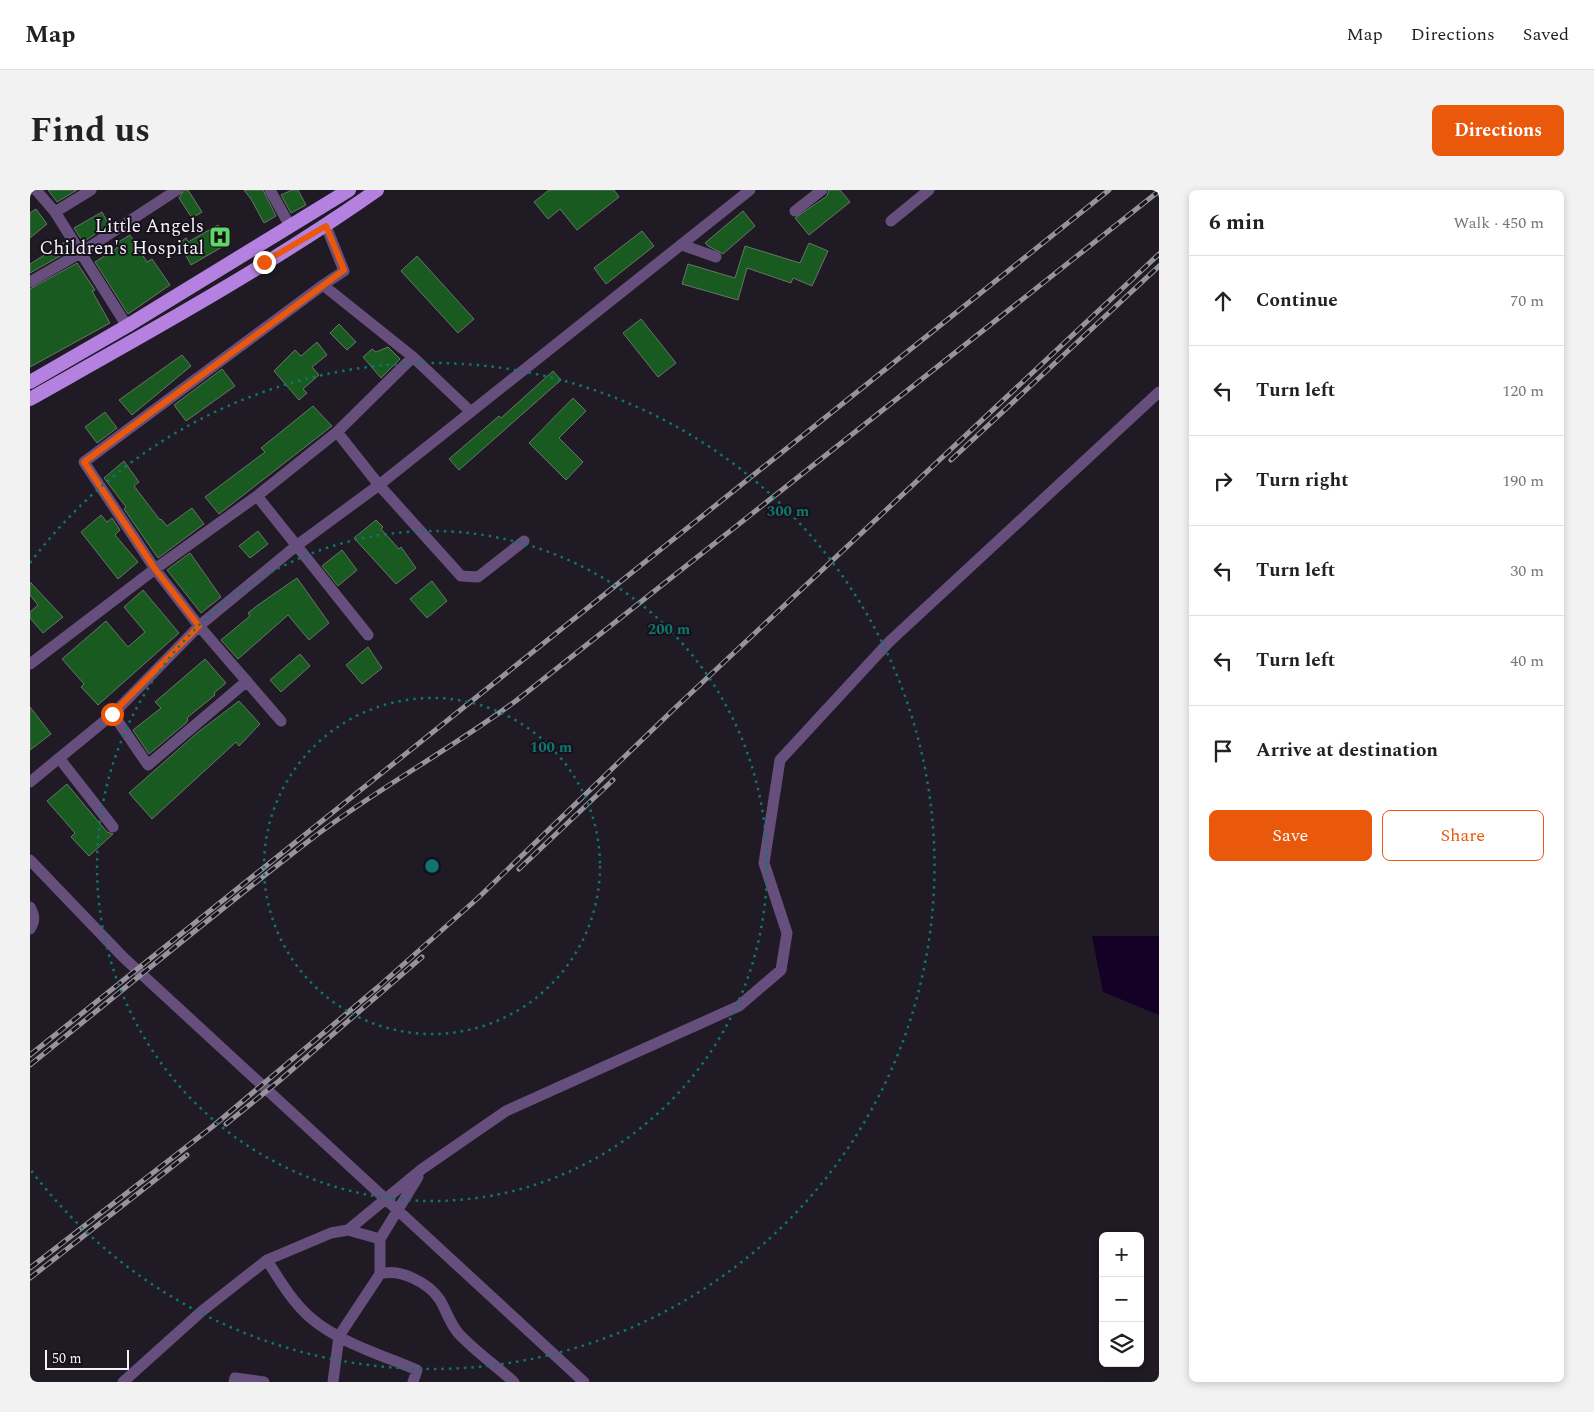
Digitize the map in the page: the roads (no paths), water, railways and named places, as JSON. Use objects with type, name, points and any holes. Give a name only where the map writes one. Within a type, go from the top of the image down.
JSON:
[{"type":"main road","points":[[30,382],[127,326],[349,190]]},
{"type":"main road","points":[[30,399],[142,337],[326,226],[376,190]]},
{"type":"street","points":[[36,190],[55,212],[127,326]]},
{"type":"street","points":[[55,212],[91,190]]},
{"type":"street","points":[[30,282],[80,254],[177,190]]},
{"type":"street","points":[[270,190],[290,226]]},
{"type":"street","points":[[30,782],[112,714],[199,626],[296,546],[378,485],[750,190]]},
{"type":"street","points":[[795,211],[822,190]]},
{"type":"street","points":[[891,221],[929,190]]},
{"type":"street","points":[[281,721],[199,626],[155,569],[84,462],[344,270],[326,226]]},
{"type":"street","points":[[682,245],[716,257]]},
{"type":"street","points":[[323,285],[414,357],[471,412]]},
{"type":"street","points":[[30,664],[155,569],[257,496],[337,432],[414,357]]},
{"type":"street","points":[[348,1230],[422,1169],[506,1111],[739,1006],[781,970],[787,933],[764,863],[780,760],[889,642],[1159,392]]},
{"type":"street","points":[[337,432],[378,485],[461,576],[478,577],[524,541]]},
{"type":"street","points":[[257,496],[368,635]]},
{"type":"street","points":[[112,714],[148,765],[247,681]]},
{"type":"street","points":[[60,758],[113,827]]},
{"type":"street","points":[[30,860],[123,957],[584,1382]]},
{"type":"street","points":[[30,907],[34,915],[34,923],[30,930]]},
{"type":"street","points":[[333,1382],[339,1336],[380,1274],[380,1239],[422,1169]]},
{"type":"street","points":[[123,1382],[202,1311],[267,1260],[331,1232],[348,1230],[380,1239]]},
{"type":"street","points":[[267,1260],[290,1296],[312,1319],[339,1336],[417,1370],[413,1382]]},
{"type":"street","points":[[380,1274],[396,1272],[416,1280],[434,1292],[460,1336],[514,1382]]},
{"type":"street","points":[[234,1382],[235,1378],[264,1382]]},
{"type":"railway","points":[[30,1055],[1109,190]]},
{"type":"railway","points":[[30,1065],[204,923],[335,821],[466,736],[517,700],[1159,191]]},
{"type":"railway","points":[[30,1268],[212,1127],[378,987],[478,898],[674,709],[1159,254]]},
{"type":"railway","points":[[951,460],[1159,266]]},
{"type":"railway","points":[[519,869],[613,780]]},
{"type":"railway","points":[[226,1124],[279,1081],[422,957]]},
{"type":"railway","points":[[30,1278],[187,1155]]},
{"type":"place","name":"Little Angels Children's Hospital","points":[[220,237]]}]
